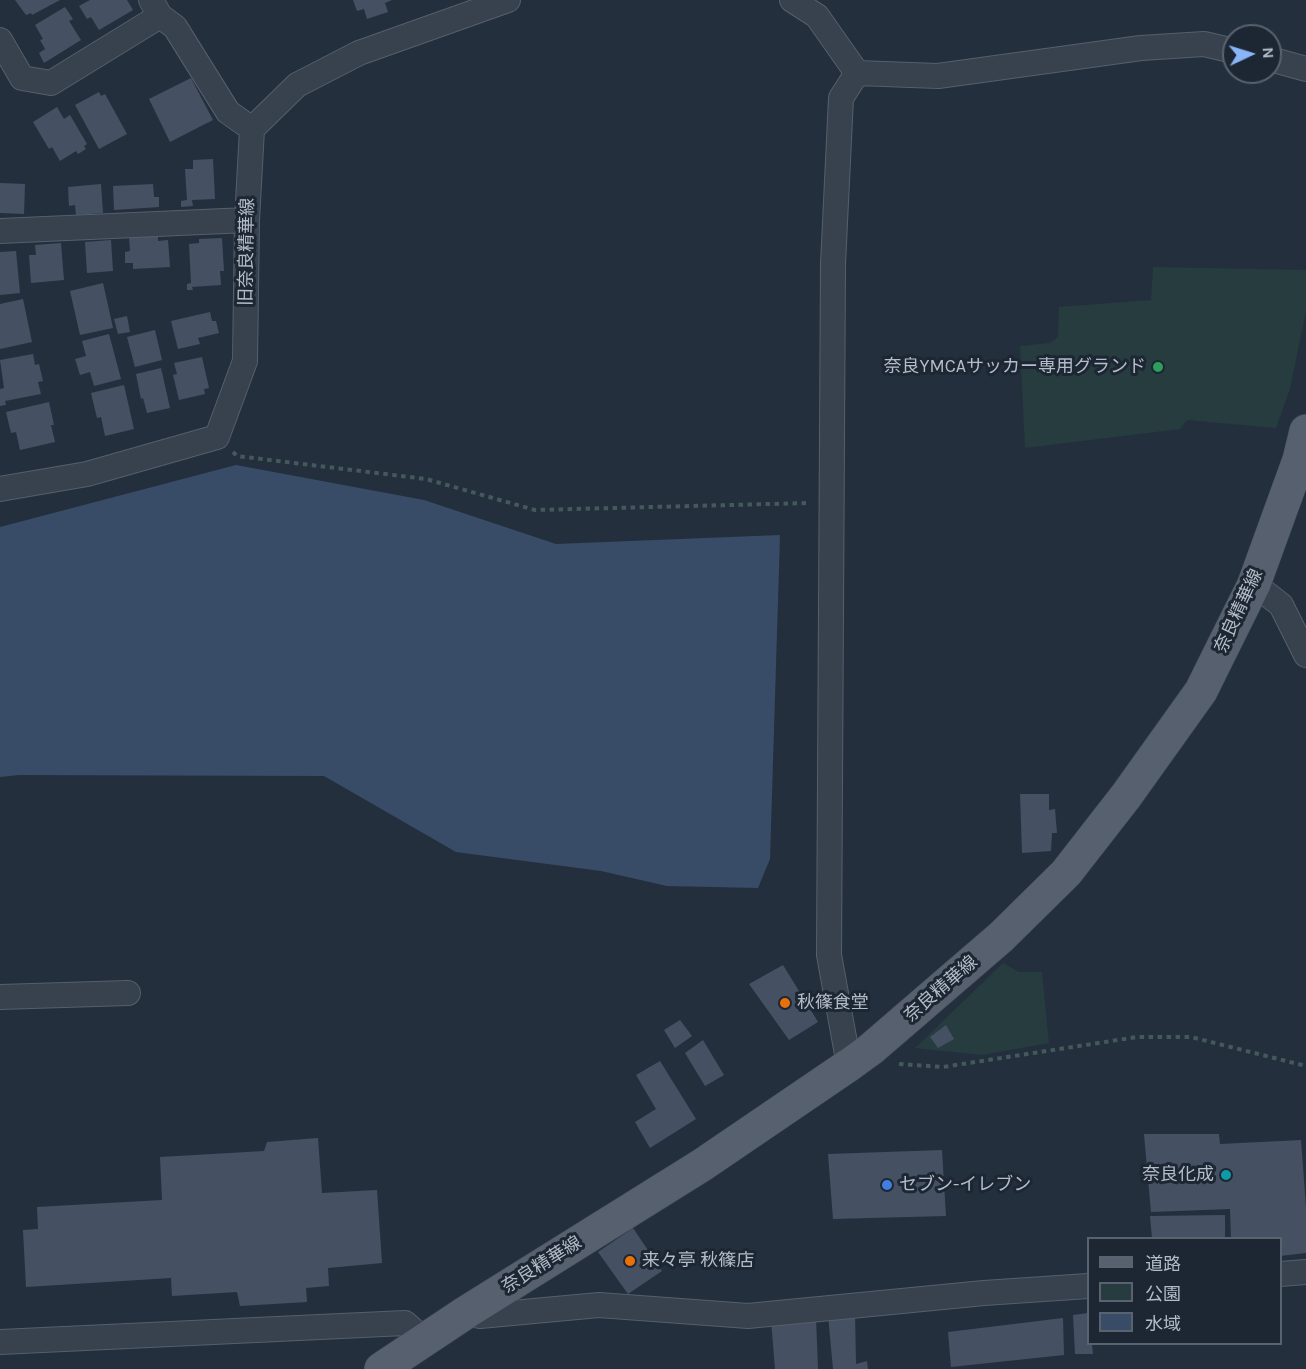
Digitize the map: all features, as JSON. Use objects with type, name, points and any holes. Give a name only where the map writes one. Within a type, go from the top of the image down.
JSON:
[{"type":"main road","name":"奈良精華線","points":[[381,1369],[465,1313],[702,1165],[849,1065],[871,1049],[1001,937],[1066,873],[1201,691],[1254,584],[1299,460],[1306,431]]},
{"type":"street","points":[[0,40],[22,78],[51,83],[156,8],[176,27],[228,112],[252,129],[297,86],[358,53],[508,0]]},
{"type":"street","points":[[792,0],[817,16],[857,73]]},
{"type":"street","points":[[857,73],[938,76],[1141,48],[1204,44],[1222,48]]},
{"type":"street","points":[[1282,63],[1306,69]]},
{"type":"street","points":[[849,1065],[829,955],[833,264],[841,98],[857,73]]},
{"type":"street","name":"旧奈良精華線","points":[[218,437],[245,361],[247,220],[252,129]]},
{"type":"street","points":[[0,231],[247,220]]},
{"type":"street","points":[[0,489],[87,474],[218,437]]},
{"type":"street","points":[[1254,584],[1281,604],[1306,656]]},
{"type":"street","points":[[0,997],[128,993]]},
{"type":"street","points":[[1282,1274],[1306,1272]]},
{"type":"street","points":[[465,1313],[480,1316],[599,1305],[748,1316],[984,1293],[1087,1286]]},
{"type":"street","points":[[0,1342],[405,1323],[425,1341]]},
{"type":"path","points":[[218,437],[237,456],[426,479],[535,510],[832,502]]},
{"type":"path","points":[[892,1063],[942,1067],[1137,1036],[1191,1037],[1306,1066]]},
{"type":"green space","name":"奈良YMCAサッカー専用グランド","points":[[1153,267],[1306,270],[1306,311],[1290,389],[1276,428],[1187,420],[1180,429],[1025,448],[1020,346],[1050,343],[1058,337],[1059,307],[1151,300]]},
{"type":"green space","points":[[1003,963],[1019,972],[1042,972],[1049,1043],[982,1055],[915,1048]]},
{"type":"water","points":[[236,465],[424,500],[556,544],[780,535],[770,859],[758,888],[667,886],[601,871],[456,852],[324,776],[19,775],[0,777],[0,527]]},
{"type":"building","points":[[15,0],[60,0],[32,15],[31,13],[26,15]]},
{"type":"building","points":[[90,0],[127,0],[133,10],[99,30],[91,17],[87,19],[79,6]]},
{"type":"building","points":[[353,0],[392,0],[385,3],[388,12],[367,19],[364,9],[357,11]]},
{"type":"building","points":[[65,7],[73,19],[69,21],[81,40],[44,63],[39,53],[45,49],[40,40],[43,39],[35,25]]},
{"type":"building","points":[[191,78],[213,120],[170,142],[149,99]]},
{"type":"building","points":[[99,92],[101,96],[105,94],[127,134],[99,149],[75,105]]},
{"type":"building","points":[[57,107],[64,119],[70,115],[87,144],[84,146],[86,149],[78,154],[76,151],[60,161],[52,147],[49,149],[33,122]]},
{"type":"building","points":[[213,159],[215,199],[192,200],[193,206],[181,207],[181,201],[187,200],[185,169],[193,169],[193,160]]},
{"type":"building","points":[[0,183],[25,184],[24,214],[0,213]]},
{"type":"building","points":[[101,184],[103,213],[76,215],[75,205],[69,206],[68,187]]},
{"type":"building","points":[[153,184],[154,197],[159,197],[159,207],[114,210],[113,186]]},
{"type":"building","points":[[158,235],[158,241],[168,240],[170,267],[133,269],[133,263],[125,263],[125,252],[130,251],[129,237]]},
{"type":"building","points":[[222,238],[224,271],[220,271],[221,285],[192,287],[193,290],[187,290],[187,284],[191,283],[189,244],[199,243],[199,239]]},
{"type":"building","points":[[111,240],[113,271],[87,273],[85,242]]},
{"type":"building","points":[[61,243],[64,280],[31,283],[29,255],[36,255],[35,245]]},
{"type":"building","points":[[16,251],[20,293],[0,295],[0,252]]},
{"type":"building","points":[[103,283],[113,328],[80,335],[70,291]]},
{"type":"building","points":[[23,299],[32,342],[0,349],[0,304]]},
{"type":"building","points":[[210,312],[212,321],[216,321],[219,333],[198,338],[200,344],[178,349],[171,321]]},
{"type":"building","points":[[127,316],[130,332],[118,334],[114,319]]},
{"type":"building","points":[[155,330],[162,360],[135,367],[127,337]]},
{"type":"building","points":[[109,334],[121,379],[94,386],[90,372],[80,375],[75,359],[86,356],[82,341]]},
{"type":"building","points":[[33,354],[35,365],[39,364],[43,381],[38,382],[41,394],[5,401],[6,405],[0,406],[0,389],[4,388],[0,360]]},
{"type":"building","points":[[202,357],[209,388],[204,389],[205,394],[179,400],[173,375],[177,374],[174,363]]},
{"type":"building","points":[[161,368],[170,408],[147,413],[143,398],[141,399],[136,374]]},
{"type":"building","points":[[124,385],[134,429],[105,436],[101,417],[97,418],[91,393]]},
{"type":"building","points":[[49,402],[55,442],[20,450],[16,432],[11,433],[6,412]]},
{"type":"building","points":[[1020,794],[1049,794],[1049,810],[1055,809],[1057,833],[1052,833],[1051,851],[1022,853]]},
{"type":"building","name":"秋篠食堂","points":[[783,965],[818,1022],[789,1040],[749,984]]},
{"type":"building","points":[[680,1020],[692,1036],[675,1048],[664,1030]]},
{"type":"building","points":[[946,1025],[954,1039],[938,1048],[930,1037]]},
{"type":"building","points":[[703,1040],[724,1075],[705,1086],[685,1053]]},
{"type":"building","points":[[660,1061],[696,1119],[650,1148],[635,1122],[656,1109],[636,1075]]},
{"type":"building","name":"奈良化成","points":[[1144,1134],[1219,1134],[1220,1144],[1301,1140],[1306,1207],[1306,1253],[1282,1256],[1282,1237],[1231,1237],[1230,1209],[1151,1212]]},
{"type":"building","points":[[318,1138],[322,1193],[377,1190],[382,1263],[328,1268],[329,1286],[306,1288],[307,1302],[240,1306],[237,1292],[172,1296],[171,1278],[26,1287],[23,1230],[38,1229],[37,1207],[162,1200],[160,1157],[264,1151],[267,1142]]},
{"type":"building","name":"セブン-イレブン","points":[[942,1150],[946,1216],[833,1219],[828,1154]]},
{"type":"building","points":[[1225,1215],[1225,1237],[1152,1237],[1150,1216]]},
{"type":"building","name":"来々亭 秋篠店","points":[[633,1228],[662,1271],[628,1294],[598,1252]]},
{"type":"building","points":[[855,1313],[856,1364],[867,1361],[868,1369],[833,1369],[828,1315]]},
{"type":"building","points":[[1087,1313],[1087,1345],[1092,1345],[1093,1354],[1075,1354],[1073,1315]]},
{"type":"building","points":[[816,1318],[818,1369],[775,1369],[771,1320]]},
{"type":"building","points":[[1063,1318],[1064,1355],[951,1367],[948,1332]]},
{"type":"place","name":"奈良YMCAサッカー専用グランド","points":[[1158,367]]},
{"type":"place","name":"秋篠食堂","points":[[785,1003]]},
{"type":"place","name":"奈良化成","points":[[1226,1175]]},
{"type":"place","name":"セブン-イレブン","points":[[887,1185]]},
{"type":"place","name":"来々亭 秋篠店","points":[[630,1261]]}]
